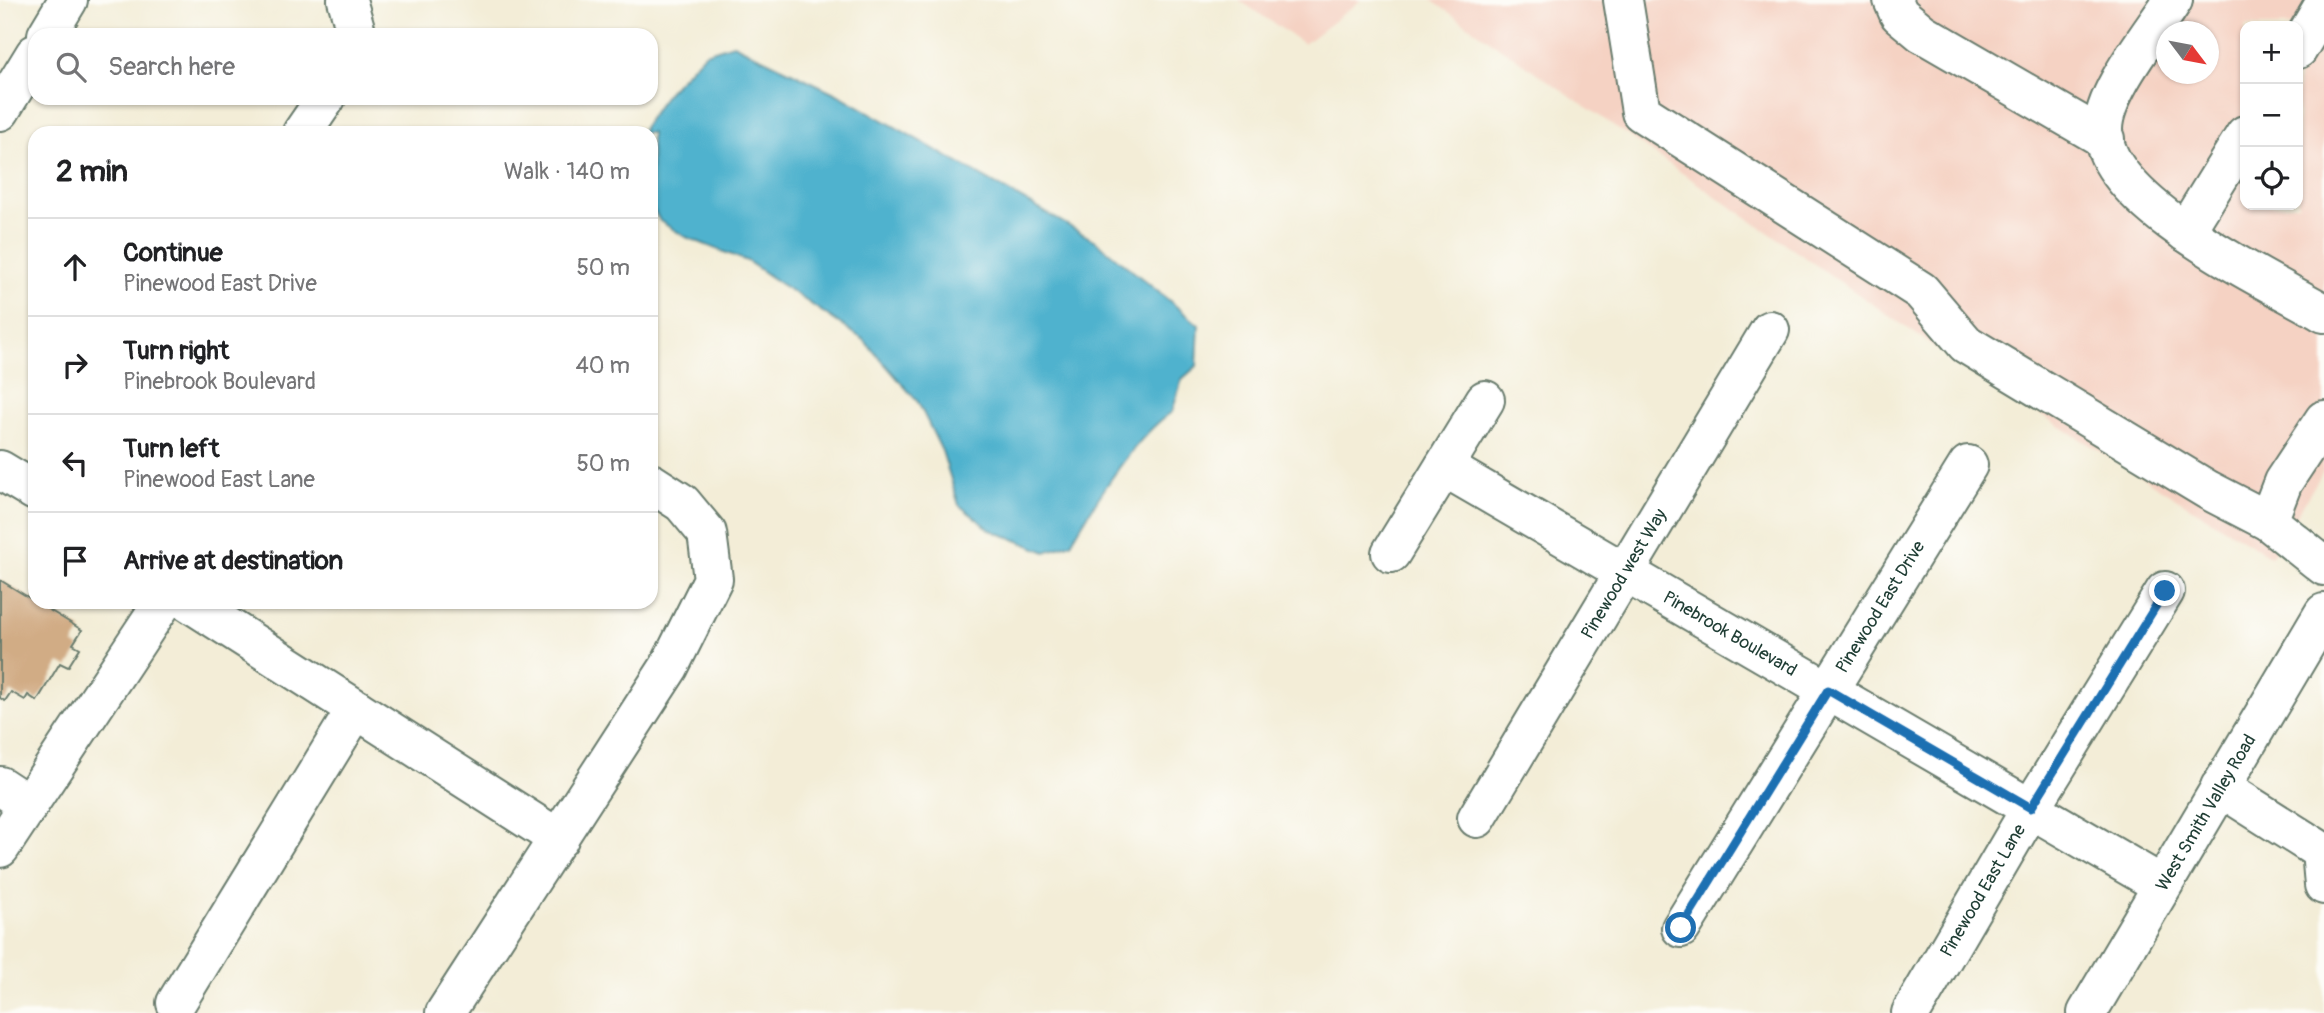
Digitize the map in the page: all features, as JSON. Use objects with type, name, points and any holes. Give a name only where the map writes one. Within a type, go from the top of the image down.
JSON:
[{"type":"street","points":[[51,28],[68,0]]},
{"type":"street","points":[[347,0],[355,28]]},
{"type":"street","points":[[1623,0],[1642,112],[1920,291],[1966,344],[2208,490],[2268,521],[2324,566]]},
{"type":"street","points":[[1893,0],[1899,14],[1922,33],[2105,139]]},
{"type":"street","points":[[2173,0],[2110,99],[2103,130],[2117,172],[2155,211],[2185,232],[2324,313]]},
{"type":"street","points":[[2308,46],[2324,5]]},
{"type":"street","points":[[0,111],[28,65]]},
{"type":"street","points":[[307,126],[321,105]]},
{"type":"street","points":[[2185,232],[2240,143]]},
{"type":"street","name":"Pinewood west Way","points":[[1477,818],[1770,330]]},
{"type":"street","points":[[1391,552],[1485,400]]},
{"type":"street","points":[[2268,521],[2283,482],[2324,420]]},
{"type":"street","name":"Pinewood East Drive","points":[[1681,928],[1968,466]]},
{"type":"street","name":"Pinebrook Boulevard","points":[[1444,467],[2162,885]]},
{"type":"street","points":[[0,470],[28,487]]},
{"type":"street","points":[[446,1013],[669,667],[713,579],[707,534],[682,503],[658,488]]},
{"type":"street","name":"Pinewood East Lane","points":[[1911,1013],[2031,808],[2165,591]]},
{"type":"street","points":[[0,848],[15,796],[158,609]]},
{"type":"street","points":[[199,609],[559,839]]},
{"type":"street","name":"West Smith Valley Road","points":[[2087,1013],[2324,613]]},
{"type":"street","points":[[176,1003],[356,709]]},
{"type":"street","points":[[2220,787],[2323,862]]},
{"type":"shaded area","points":[[1239,0],[1361,0],[1304,44]]},
{"type":"shaded area","points":[[1431,0],[2324,0],[2324,470],[2271,557],[1961,365]]},
{"type":"water","points":[[733,44],[839,95],[1097,242],[1199,325],[1197,366],[1182,379],[1172,412],[1144,437],[1130,454],[1071,543],[1046,552],[991,530],[959,505],[942,451],[918,402],[864,340],[747,261],[686,237],[660,221],[658,126],[644,126],[665,95],[705,53]]},
{"type":"building","points":[[0,580],[28,597],[28,609],[48,609],[82,630],[73,644],[80,648],[68,667],[60,663],[37,701],[28,695],[25,700],[11,692],[5,701],[0,698]]},
{"type":"route","points":[[1681,928],[1828,690],[2031,808],[2165,591]]}]
